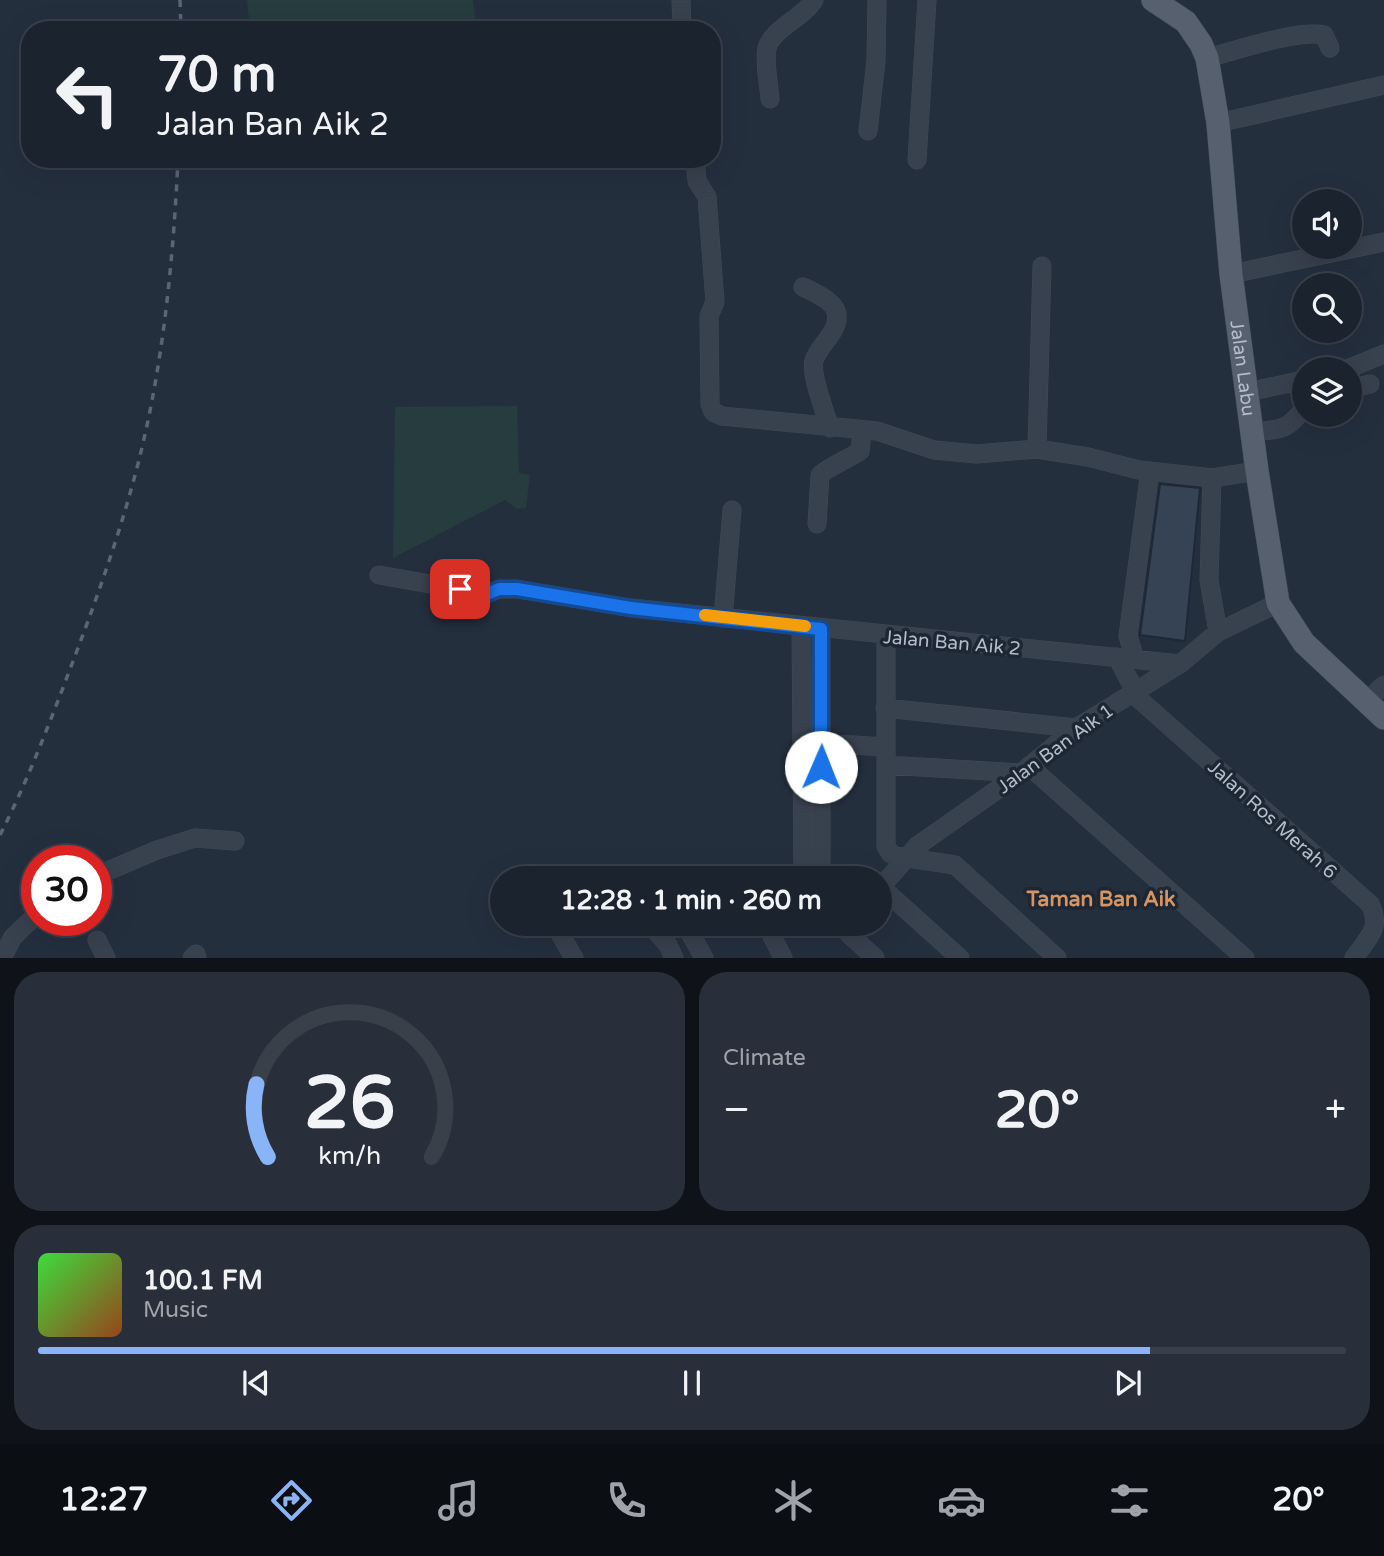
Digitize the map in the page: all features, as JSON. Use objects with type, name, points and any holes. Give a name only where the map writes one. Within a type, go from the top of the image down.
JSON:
[{"type":"main road","name":"Jalan Labu","points":[[1153,0],[1185,22],[1201,44],[1207,58],[1218,123],[1231,274],[1257,471],[1278,603],[1304,643],[1384,718]]},
{"type":"street","points":[[681,0],[682,21]]},
{"type":"street","points":[[770,99],[767,49],[771,39],[806,12],[814,0]]},
{"type":"street","points":[[868,131],[876,61],[877,0]]},
{"type":"street","points":[[917,160],[927,0]]},
{"type":"street","points":[[1207,58],[1313,34],[1324,35],[1331,48]]},
{"type":"street","points":[[1218,123],[1384,85]]},
{"type":"street","points":[[696,168],[697,181],[707,197],[715,302],[709,316],[710,404],[713,412],[722,416],[877,431],[934,450],[977,454],[1037,449],[1150,471],[1212,478],[1257,471]]},
{"type":"street","points":[[1231,274],[1384,242]]},
{"type":"street","points":[[1037,449],[1042,266]]},
{"type":"street","points":[[803,287],[830,300],[835,307],[837,318],[834,331],[814,360],[814,372],[830,428]]},
{"type":"street","points":[[1362,363],[1384,354]]},
{"type":"street","points":[[1247,392],[1292,383]]},
{"type":"street","points":[[1362,386],[1370,384]]},
{"type":"street","points":[[1252,432],[1292,424]]},
{"type":"street","points":[[817,524],[820,475],[829,467],[860,451],[862,430]]},
{"type":"street","points":[[1133,692],[1126,658],[1150,471]]},
{"type":"street","points":[[1212,478],[1209,580],[1219,632]]},
{"type":"street","points":[[723,618],[732,510]]},
{"type":"street","name":"Jalan Ban Aik 2","points":[[379,575],[487,594],[499,589],[517,589],[631,608],[1180,664]]},
{"type":"street","name":"Jalan Ban Aik 1","points":[[892,876],[917,846],[1025,770],[1076,728],[1180,664],[1219,632],[1278,603]]},
{"type":"street","points":[[801,626],[803,866]]},
{"type":"street","points":[[821,629],[821,866]]},
{"type":"street","points":[[886,636],[886,846],[895,856],[954,865],[1057,957]]},
{"type":"street","points":[[1366,702],[1384,685]]},
{"type":"street","name":"Jalan Ros Merah 6","points":[[1133,692],[1370,904],[1376,916],[1374,929],[1354,957]]},
{"type":"street","points":[[886,708],[1076,728]]},
{"type":"street","points":[[822,743],[885,747]]},
{"type":"street","points":[[886,765],[1025,770],[1245,957]]},
{"type":"street","points":[[112,869],[157,850],[195,838],[236,841]]},
{"type":"street","points":[[892,898],[960,957]]},
{"type":"street","points":[[2,957],[13,937],[21,929]]},
{"type":"street","points":[[561,936],[573,957]]},
{"type":"street","points":[[659,936],[671,951]]},
{"type":"street","points":[[690,936],[704,957]]},
{"type":"street","points":[[772,936],[783,957]]},
{"type":"street","points":[[851,936],[875,957]]},
{"type":"street","points":[[97,940],[106,957]]},
{"type":"green space","points":[[247,0],[473,0],[476,21],[249,21]]},
{"type":"green space","points":[[517,406],[519,473],[530,475],[526,508],[517,509],[505,500],[393,558],[395,407]]},
{"type":"building","points":[[1160,484],[1200,488],[1185,641],[1140,635]]},
{"type":"railway","points":[[180,0],[181,21]]},
{"type":"railway","points":[[0,835],[29,772],[72,664],[134,479],[152,401],[165,320],[177,168]]},
{"type":"slow traffic","points":[[705,615],[805,626]]},
{"type":"district","name":"Taman Ban Aik","points":[[1101,899]]},
{"type":"route","points":[[460,589],[487,594],[499,589],[517,589],[631,608],[821,629],[821,767]]}]
